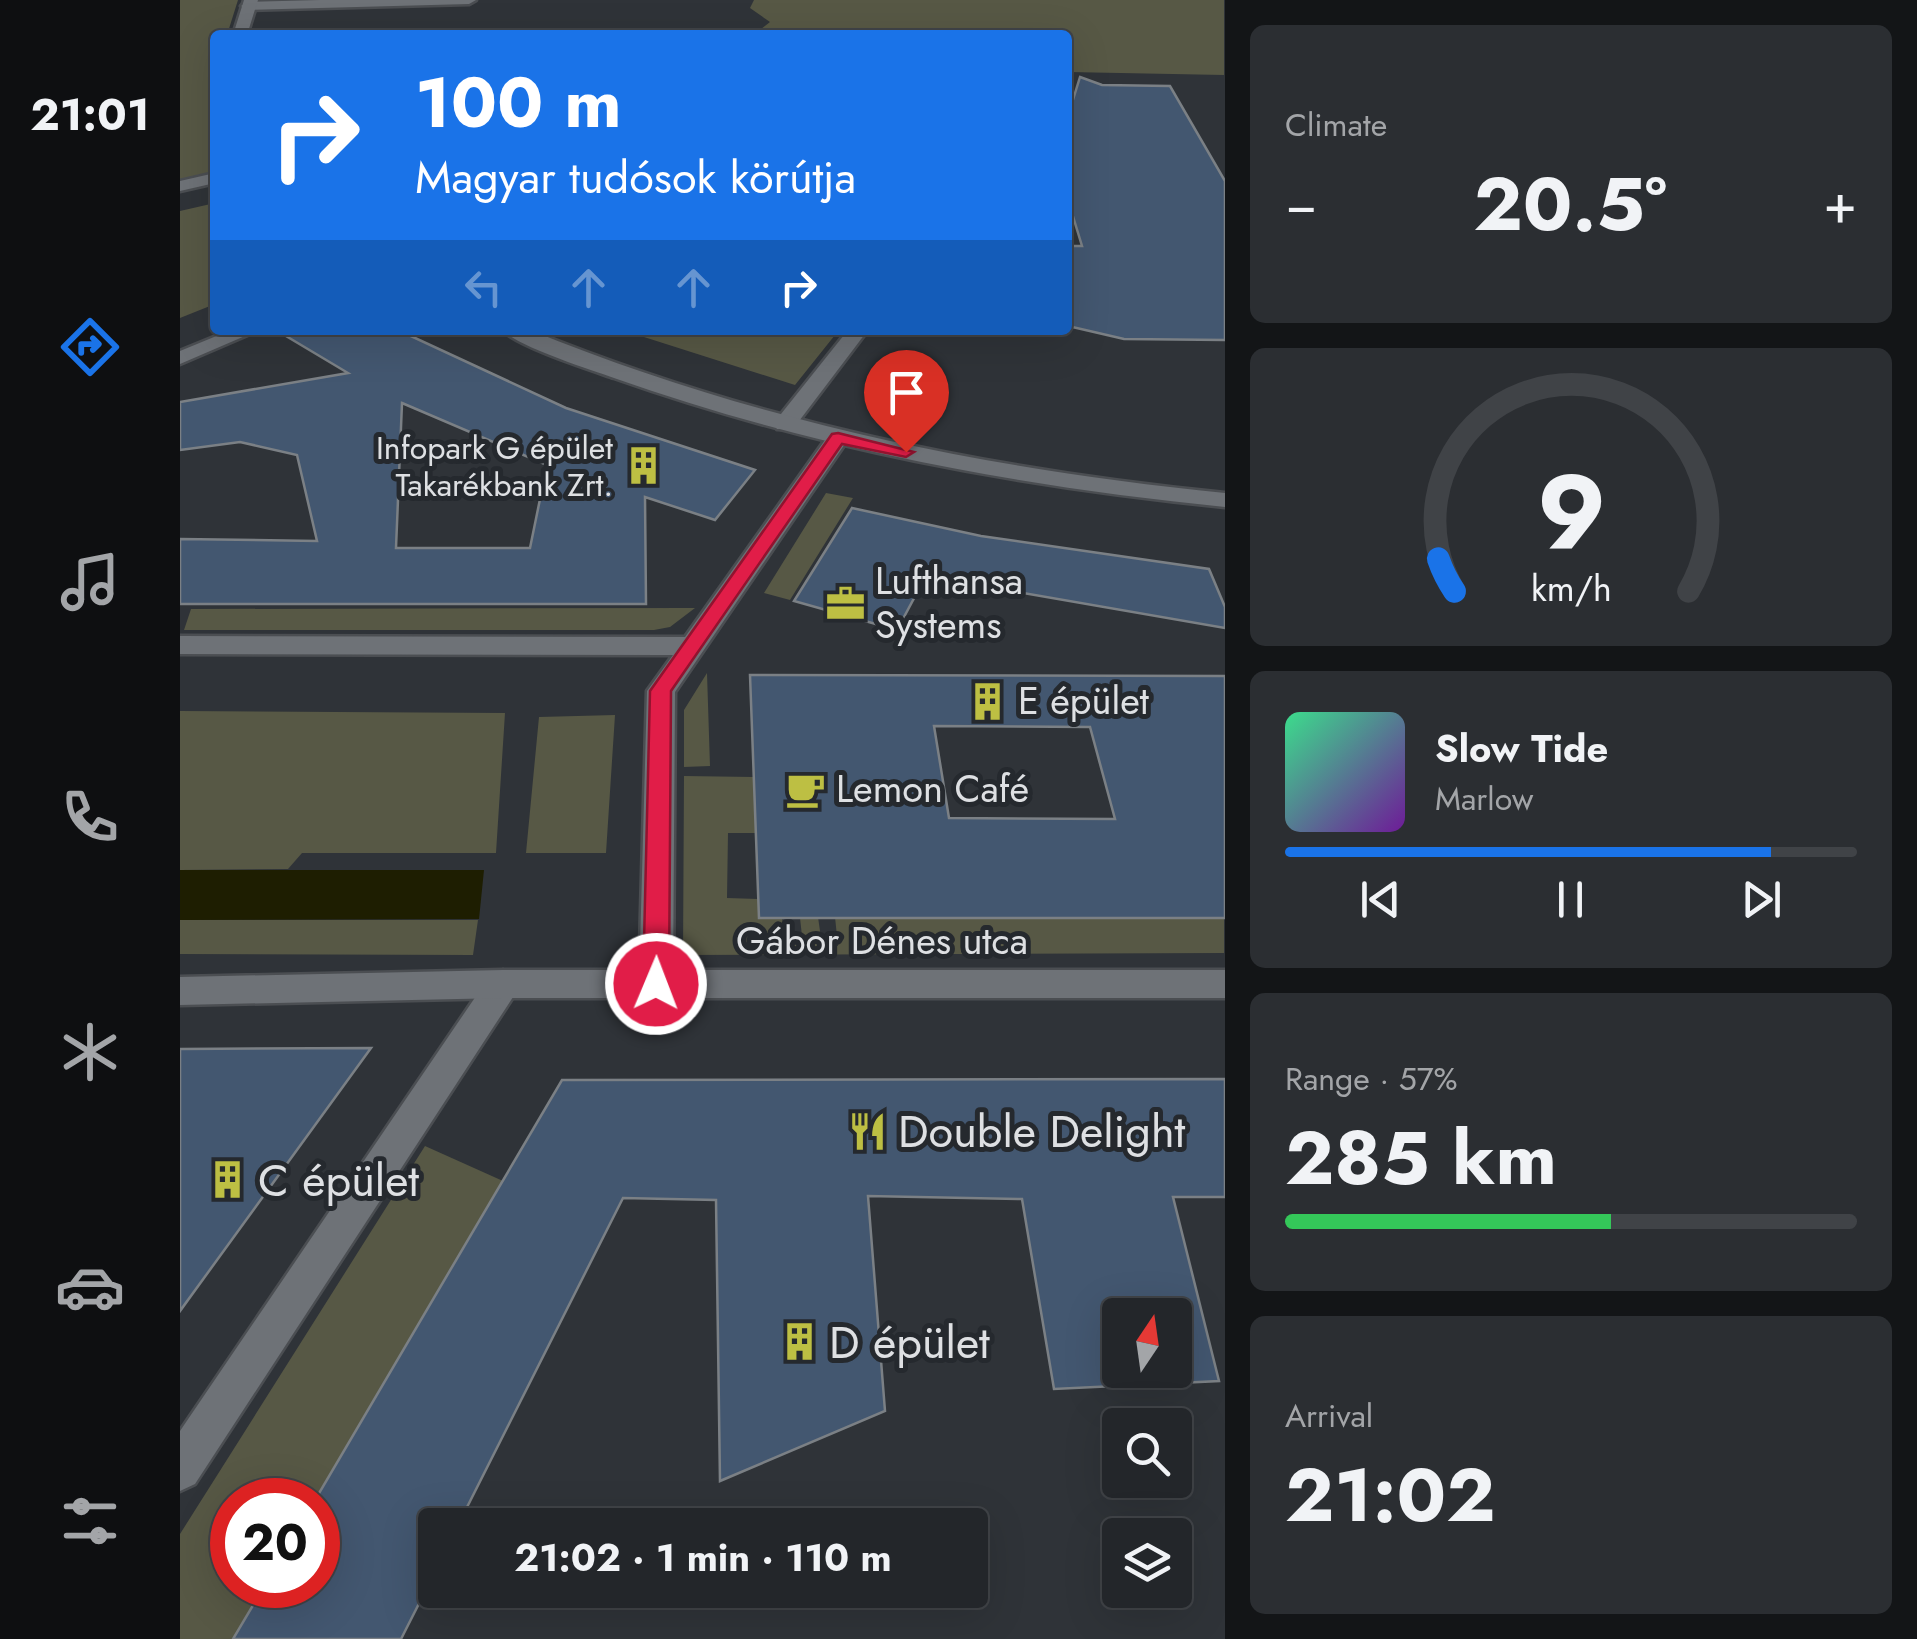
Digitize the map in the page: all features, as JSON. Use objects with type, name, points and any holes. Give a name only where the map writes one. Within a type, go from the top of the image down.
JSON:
[{"type":"street","points":[[241,30],[249,3],[469,0]]},
{"type":"street","points":[[180,186],[210,179]]},
{"type":"street","points":[[180,358],[237,335]]},
{"type":"street","points":[[525,335],[640,378],[838,438],[973,466],[1224,500]]},
{"type":"street","points":[[786,424],[854,335]]},
{"type":"street","points":[[656,984],[661,691],[838,438]]},
{"type":"street","points":[[180,645],[693,646]]},
{"type":"street","points":[[180,1469],[502,984]]},
{"type":"street","name":"Gábor Dénes utca","points":[[180,991],[502,984],[1224,984]]},
{"type":"shaded area","points":[[180,0],[238,0],[229,30],[210,30],[210,174],[180,181]]},
{"type":"shaded area","points":[[754,0],[1224,0],[1224,75],[1072,72],[1072,30],[763,30],[770,22],[750,8]]},
{"type":"shaded area","points":[[210,204],[210,306],[180,318],[180,211]]},
{"type":"shaded area","points":[[638,335],[835,335],[795,385]]},
{"type":"shaded area","points":[[826,493],[853,498],[790,600],[764,593]]},
{"type":"shaded area","points":[[695,608],[670,627],[654,630],[184,630],[191,609]]},
{"type":"shaded area","points":[[707,673],[710,766],[684,767],[684,710]]},
{"type":"shaded area","points":[[180,711],[505,713],[496,853],[302,853],[288,869],[180,870]]},
{"type":"shaded area","points":[[615,715],[606,853],[526,853],[539,717]]},
{"type":"shaded area","points":[[684,776],[754,777],[756,833],[728,833],[727,898],[758,899],[759,917],[782,918],[786,945],[803,945],[800,918],[818,917],[822,945],[838,946],[835,917],[1224,918],[1224,953],[683,955]]},
{"type":"shaded area","points":[[180,870],[484,870],[479,919],[180,920]]},
{"type":"shaded area","points":[[180,920],[478,920],[473,955],[180,954]]},
{"type":"shaded area","points":[[425,1146],[503,1181],[328,1478],[215,1478]]},
{"type":"shaded area","points":[[210,1486],[210,1608],[251,1608],[233,1639],[180,1639],[180,1534]]},
{"type":"building","points":[[1080,77],[1102,85],[1170,86],[1225,181],[1225,340],[1124,339],[1072,327],[1072,246],[1082,246],[1072,213],[1072,103]]},
{"type":"building","name":"Infopark G épület Takarékbank Zrt.","points":[[284,335],[409,335],[566,408],[755,470],[715,520],[645,497],[646,604],[180,604],[180,539],[317,541],[297,455],[240,442],[180,450],[180,402],[348,373]],"holes":[[[402,403],[547,465],[530,548],[396,548]]]},
{"type":"building","points":[[852,508],[981,536],[1209,569],[1225,607],[1225,628],[926,576],[897,630],[794,601]]},
{"type":"building","name":"E épület","points":[[750,675],[1225,676],[1225,918],[759,918]],"holes":[[[934,726],[1090,727],[1115,819],[949,818]]]},
{"type":"building","name":"C épület","points":[[371,1048],[180,1311],[180,1049]]},
{"type":"building","name":"D épület","points":[[1225,1079],[1225,1197],[1173,1197],[1219,1381],[1192,1382],[1192,1298],[1102,1298],[1102,1387],[1054,1389],[1022,1199],[868,1196],[885,1411],[720,1481],[716,1200],[623,1198],[467,1508],[418,1508],[418,1606],[401,1639],[233,1639],[251,1608],[340,1608],[340,1478],[328,1478],[562,1080]]},
{"type":"place","name":"Infopark G épület Takarékbank Zrt.","points":[[643,466]]},
{"type":"place","name":"Lufthansa Systems","points":[[845,603]]},
{"type":"place","name":"E épület","points":[[988,701]]},
{"type":"place","name":"Lemon Café","points":[[806,789]]},
{"type":"place","name":"Double Delight","points":[[868,1131]]},
{"type":"place","name":"C épület","points":[[228,1180]]},
{"type":"place","name":"D épület","points":[[799,1342]]},
{"type":"route","points":[[656,984],[661,691],[838,438],[906,452]]}]
